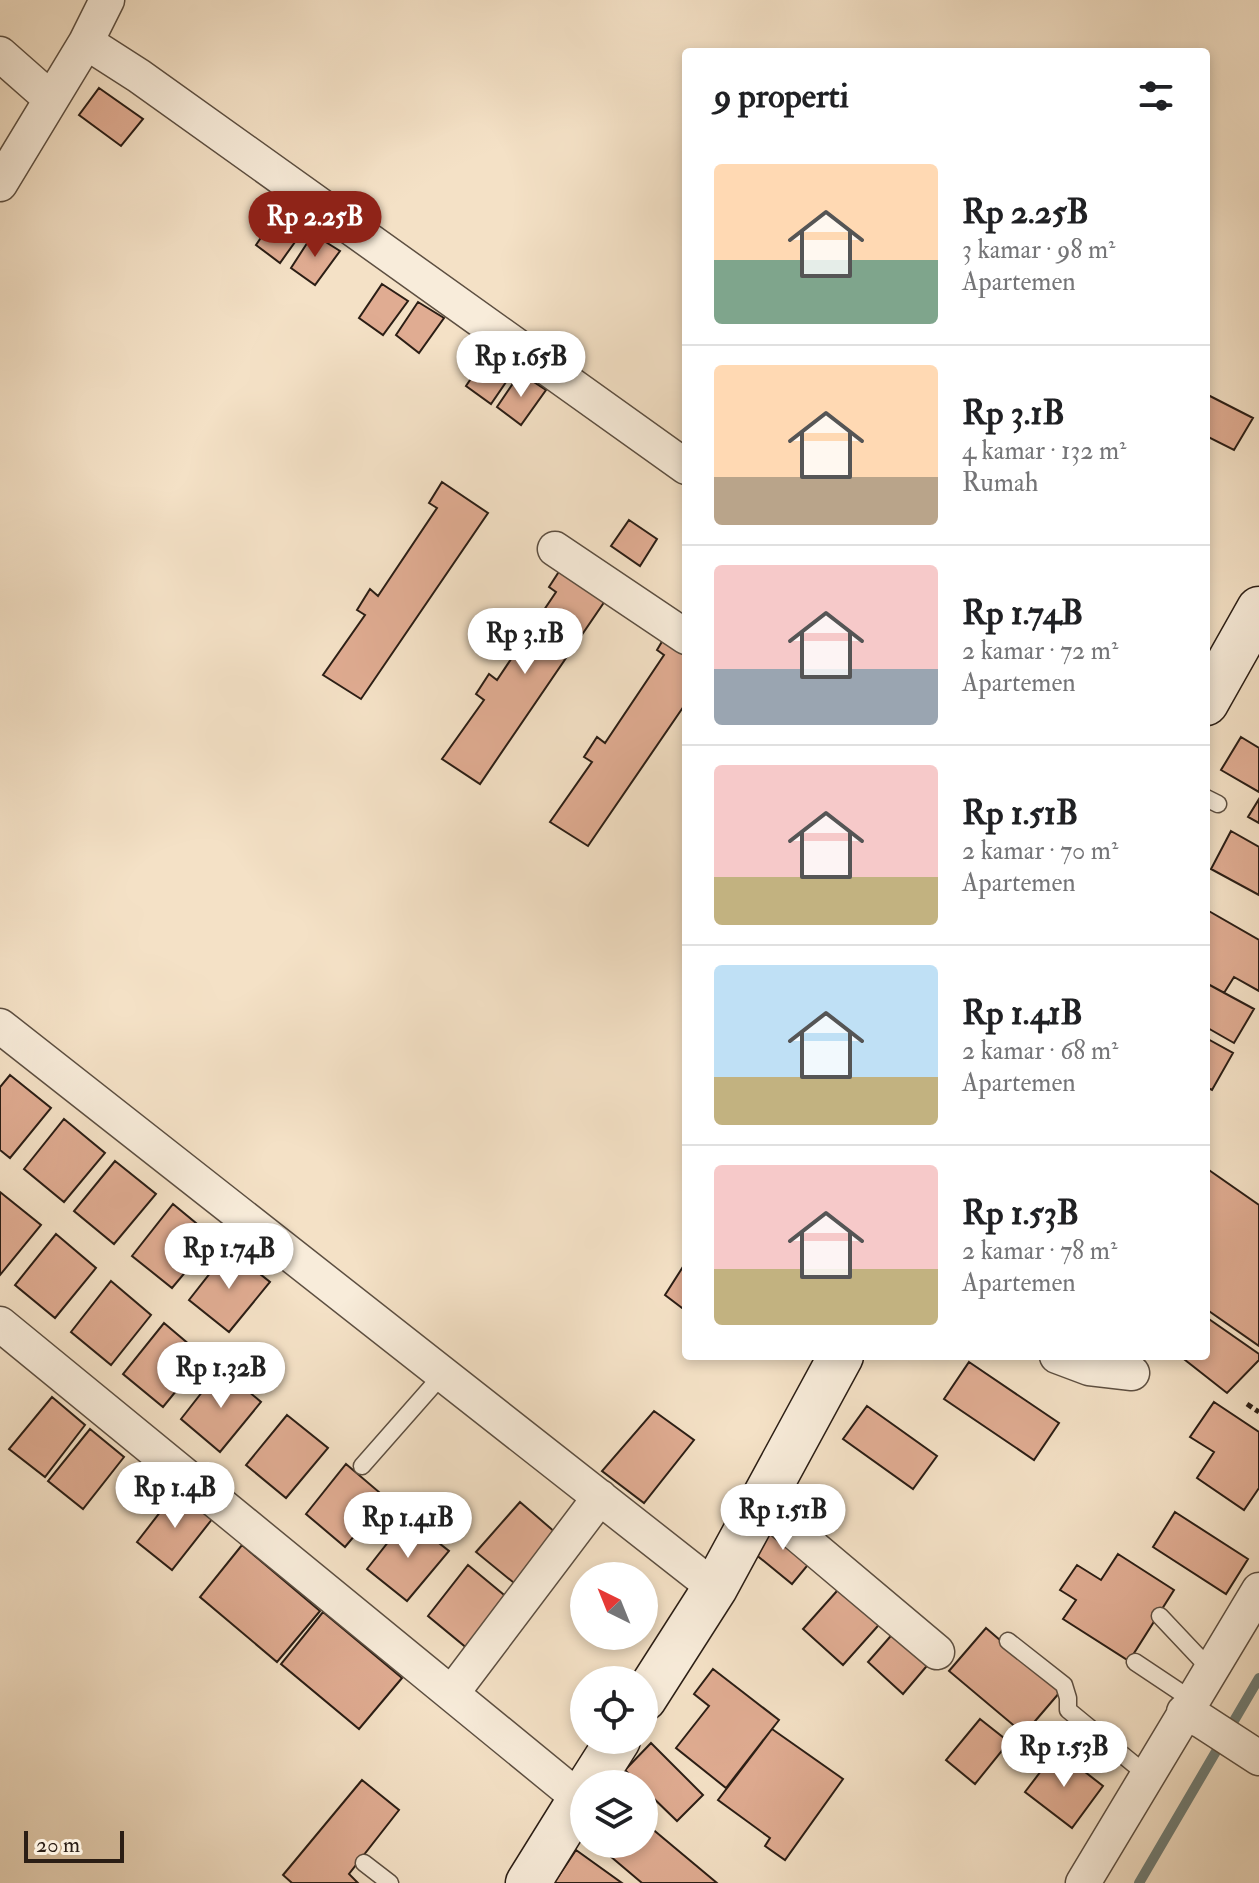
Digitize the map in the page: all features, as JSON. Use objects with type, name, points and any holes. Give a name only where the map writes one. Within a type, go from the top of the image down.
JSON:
[{"type":"street","points":[[0,184],[86,42],[107,0]]},
{"type":"street","points":[[86,42],[139,76],[682,464]]},
{"type":"street","points":[[0,54],[51,99]]},
{"type":"street","points":[[555,549],[682,634]]},
{"type":"street","points":[[1210,696],[1259,609]]},
{"type":"street","points":[[0,1026],[715,1588]]},
{"type":"street","points":[[0,1324],[452,1693],[570,1781]]},
{"type":"street","points":[[658,1677],[715,1588],[839,1360]]},
{"type":"street","points":[[1068,1360],[1089,1368],[1132,1373]]},
{"type":"street","points":[[452,1693],[600,1497]]},
{"type":"street","points":[[760,1503],[937,1652]]},
{"type":"street","points":[[1083,1883],[1147,1775],[1193,1711],[1210,1669],[1259,1590]]},
{"type":"street","points":[[1193,1711],[1259,1758]]},
{"type":"street","points":[[528,1883],[570,1816]]},
{"type":"lane","points":[[362,1466],[443,1374]]},
{"type":"lane","points":[[1160,1616],[1210,1669]]},
{"type":"lane","points":[[1008,1641],[1064,1685],[1068,1710],[1147,1775]]},
{"type":"lane","points":[[1135,1662],[1193,1711]]},
{"type":"lane","points":[[364,1863],[390,1883]]},
{"type":"path","points":[[1247,1404],[1259,1412]]},
{"type":"building","points":[[99,88],[143,119],[121,146],[79,115]]},
{"type":"building","points":[[279,211],[305,228],[280,263],[256,245]]},
{"type":"building","points":[[313,234],[340,251],[315,285],[291,268]]},
{"type":"building","points":[[382,284],[408,301],[383,335],[359,318]]},
{"type":"building","points":[[418,302],[444,318],[419,353],[396,335]]},
{"type":"building","points":[[489,352],[515,369],[491,404],[466,386]]},
{"type":"building","points":[[520,373],[546,390],[521,425],[497,407]]},
{"type":"building","points":[[1210,396],[1253,418],[1234,450],[1210,438]]},
{"type":"building","points":[[442,482],[488,513],[361,699],[323,675],[365,615],[357,610],[370,589],[378,596],[437,508],[429,503]]},
{"type":"building","points":[[629,520],[657,539],[640,566],[611,546]]},
{"type":"building","points":[[562,567],[607,598],[480,784],[442,759],[484,700],[476,694],[489,674],[497,680],[556,592],[549,587]]},
{"type":"building","points":[[669,630],[682,638],[682,709],[588,846],[550,822],[592,762],[584,757],[597,737],[605,743],[664,655],[657,650]]},
{"type":"building","points":[[1241,737],[1259,748],[1259,792],[1221,770]]},
{"type":"building","points":[[1259,799],[1259,823],[1248,817]]},
{"type":"building","points":[[1231,831],[1259,847],[1259,895],[1211,869]]},
{"type":"building","points":[[1210,912],[1259,940],[1259,991],[1234,977],[1224,993],[1210,985]]},
{"type":"building","points":[[1210,985],[1254,1009],[1234,1043],[1210,1029]]},
{"type":"building","points":[[1210,1040],[1233,1053],[1210,1089]]},
{"type":"building","points":[[10,1075],[51,1108],[10,1158],[0,1150],[0,1087]]},
{"type":"building","points":[[64,1119],[105,1153],[64,1202],[24,1169]]},
{"type":"building","points":[[115,1161],[156,1194],[114,1244],[74,1211]]},
{"type":"building","points":[[1210,1171],[1259,1205],[1259,1346],[1210,1312]]},
{"type":"building","points":[[0,1192],[41,1225],[0,1275]]},
{"type":"building","points":[[173,1204],[214,1238],[172,1288],[132,1256]]},
{"type":"building","points":[[56,1234],[96,1268],[55,1318],[15,1285]]},
{"type":"building","points":[[229,1249],[270,1282],[229,1332],[189,1300]]},
{"type":"building","points":[[682,1268],[682,1308],[665,1295]]},
{"type":"building","points":[[111,1281],[151,1315],[111,1365],[71,1332]]},
{"type":"building","points":[[1210,1320],[1259,1354],[1259,1360],[1227,1393],[1185,1360],[1210,1360]]},
{"type":"building","points":[[164,1323],[204,1357],[163,1407],[123,1374]]},
{"type":"building","points":[[969,1362],[1059,1423],[1034,1460],[944,1399]]},
{"type":"building","points":[[221,1368],[261,1402],[220,1452],[181,1419]]},
{"type":"building","points":[[52,1397],[85,1425],[45,1477],[9,1449]]},
{"type":"building","points":[[1214,1402],[1259,1432],[1259,1488],[1244,1510],[1197,1478],[1214,1452],[1190,1437]]},
{"type":"building","points":[[867,1406],[937,1456],[913,1489],[843,1439]]},
{"type":"building","points":[[654,1411],[694,1440],[644,1503],[602,1471]]},
{"type":"building","points":[[287,1415],[328,1448],[286,1498],[246,1465]]},
{"type":"building","points":[[90,1429],[124,1457],[83,1509],[48,1481]]},
{"type":"building","points":[[346,1464],[386,1498],[345,1547],[306,1514]]},
{"type":"building","points":[[178,1489],[213,1518],[172,1570],[137,1542]]},
{"type":"building","points":[[520,1502],[563,1539],[519,1587],[476,1552]]},
{"type":"building","points":[[1175,1512],[1248,1559],[1226,1594],[1153,1547]]},
{"type":"building","points":[[407,1518],[449,1551],[407,1601],[367,1569]]},
{"type":"building","points":[[774,1519],[817,1554],[792,1584],[749,1549]]},
{"type":"building","points":[[242,1545],[320,1611],[277,1662],[200,1597]]},
{"type":"building","points":[[1118,1554],[1174,1590],[1129,1661],[1063,1619],[1076,1600],[1060,1590],[1077,1565],[1101,1580]]},
{"type":"building","points":[[468,1565],[509,1599],[468,1649],[428,1616]]},
{"type":"building","points":[[845,1582],[885,1618],[843,1665],[803,1629]]},
{"type":"building","points":[[323,1612],[402,1678],[359,1729],[281,1664]]},
{"type":"building","points":[[986,1628],[1060,1692],[1024,1734],[949,1671]]},
{"type":"building","points":[[896,1630],[931,1661],[903,1694],[868,1662]]},
{"type":"building","points":[[713,1669],[779,1720],[726,1788],[676,1748],[709,1706],[694,1694]]},
{"type":"building","points":[[980,1719],[1009,1742],[975,1784],[946,1760]]},
{"type":"building","points":[[772,1729],[843,1779],[785,1860],[765,1846],[770,1838],[718,1800]]},
{"type":"building","points":[[658,1750],[703,1795],[677,1821],[658,1803],[658,1770],[625,1770],[640,1754],[658,1754]]},
{"type":"building","points":[[1057,1750],[1103,1786],[1072,1828],[1025,1792]]},
{"type":"building","points":[[362,1780],[399,1810],[349,1874],[358,1883],[292,1883],[283,1875]]},
{"type":"building","points":[[658,1834],[717,1883],[642,1883],[612,1858],[658,1858]]},
{"type":"building","points":[[571,1858],[587,1858],[622,1883],[554,1883]]},
{"type":"waterway","points":[[1139,1883],[1259,1678]]}]
